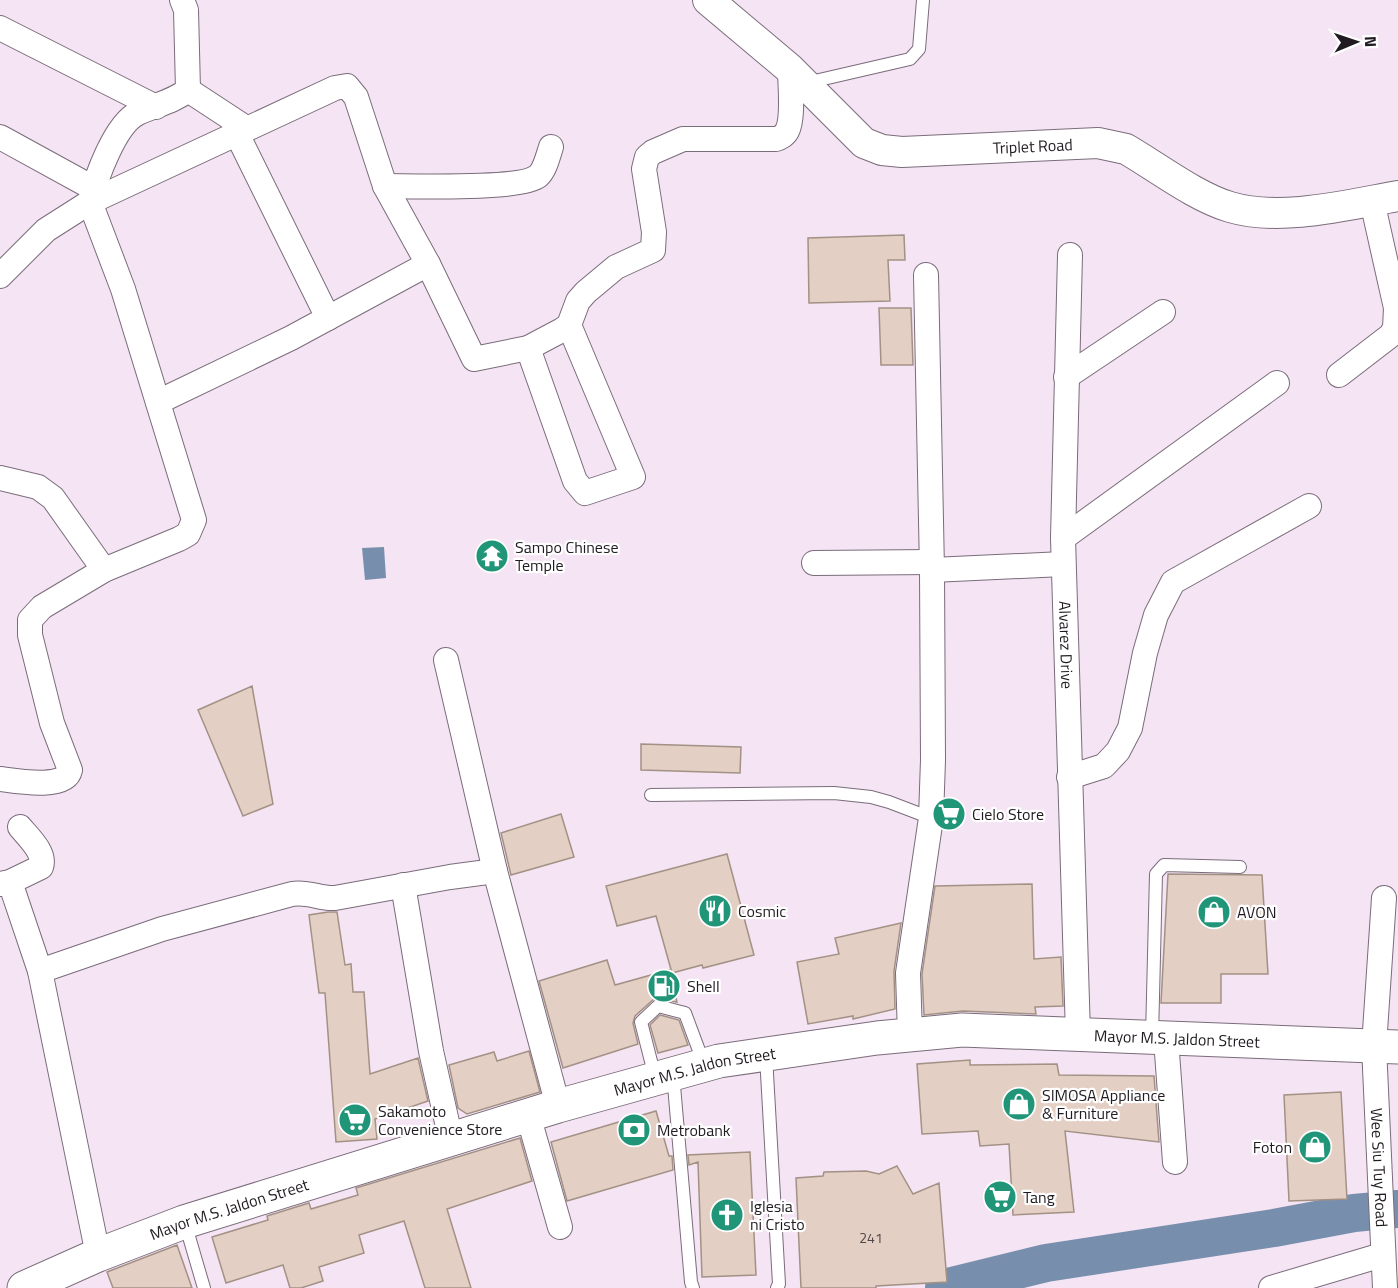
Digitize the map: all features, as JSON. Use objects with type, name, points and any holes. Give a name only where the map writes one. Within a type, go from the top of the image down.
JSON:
[{"type":"main road","name":"Mayor M.S. Jaldon Street","points":[[24,1288],[98,1255],[184,1222],[543,1110],[704,1065],[766,1054],[962,1030],[1386,1047]]},
{"type":"street","points":[[182,0],[186,10],[188,90]]},
{"type":"street","name":"Triplet Road","points":[[708,0],[797,76],[864,143],[882,150],[946,151],[1098,143],[1126,149],[1209,198],[1230,207],[1276,213],[1385,198]]},
{"type":"street","points":[[0,28],[156,106]]},
{"type":"street","points":[[0,276],[46,230],[91,195],[336,88],[347,86],[356,98],[385,186],[428,264],[474,359],[528,348],[569,325],[574,308],[586,292],[616,267],[653,250],[654,232],[645,175],[648,157],[653,152],[683,139],[776,140],[782,137],[787,132],[797,76]]},
{"type":"street","points":[[91,195],[116,137],[130,118],[171,102],[188,90]]},
{"type":"street","points":[[188,90],[241,131],[328,318]]},
{"type":"street","points":[[0,136],[91,195],[123,290],[194,520],[188,534],[104,570],[42,607],[30,620],[30,635],[52,723],[70,770],[69,776],[64,780],[41,783],[0,779]]},
{"type":"street","points":[[385,186],[501,185],[526,182],[536,178],[542,172],[551,147]]},
{"type":"street","points":[[1339,375],[1391,335],[1395,328],[1396,308],[1385,198]]},
{"type":"street","name":"Alvarez Drive","points":[[1070,255],[1063,538],[1078,1035]]},
{"type":"street","points":[[158,402],[291,338],[428,264]]},
{"type":"street","points":[[910,1035],[908,973],[931,818],[932,566],[926,275]]},
{"type":"street","points":[[1066,378],[1163,312]]},
{"type":"street","points":[[528,348],[575,481],[585,493],[633,477],[569,325]]},
{"type":"street","points":[[1063,538],[1277,383]]},
{"type":"street","points":[[0,478],[38,486],[53,498],[104,570]]},
{"type":"street","points":[[1070,777],[1104,766],[1118,752],[1130,728],[1145,653],[1156,615],[1173,582],[1309,506]]},
{"type":"street","points":[[814,563],[932,566],[1064,564]]},
{"type":"street","points":[[446,660],[495,871],[543,1110],[560,1227]]},
{"type":"street","points":[[20,827],[43,861],[41,867],[5,883],[40,971],[98,1255]]},
{"type":"street","points":[[40,971],[162,929],[292,894],[306,892],[326,898],[495,871]]},
{"type":"street","points":[[403,885],[431,1051],[451,1140]]},
{"type":"street","name":"Wee Siu Tuy Road","points":[[1384,898],[1386,1047],[1382,1256],[1385,1288]]},
{"type":"street","points":[[1159,1038],[1175,1162]]},
{"type":"street","points":[[1271,1288],[1382,1256]]},
{"type":"lane","points":[[797,76],[894,64],[910,59],[919,49],[923,0]]},
{"type":"lane","points":[[651,795],[834,793],[880,800],[931,818]]},
{"type":"lane","points":[[1159,1038],[1156,874],[1164,865],[1240,867]]},
{"type":"lane","points":[[693,1288],[664,1076],[641,1022],[658,1006],[685,1013],[704,1065]]},
{"type":"lane","points":[[766,1054],[779,1284],[777,1288]]},
{"type":"lane","points":[[184,1222],[204,1288]]},
{"type":"water","points":[[384,547],[386,578],[365,580],[362,548]]},
{"type":"building","points":[[904,235],[905,260],[888,260],[890,301],[809,303],[808,238]]},
{"type":"building","points":[[879,308],[911,308],[913,365],[881,365]]},
{"type":"building","points":[[252,686],[273,804],[243,816],[198,710]]},
{"type":"building","points":[[641,744],[741,747],[740,773],[641,770]]},
{"type":"building","points":[[561,814],[574,857],[511,875],[501,833]]},
{"type":"building","points":[[727,854],[754,955],[672,973],[656,916],[617,926],[606,886]]},
{"type":"building","points":[[1168,874],[1262,875],[1268,974],[1221,974],[1221,1003],[1161,1003]]},
{"type":"building","points":[[1032,884],[1034,959],[1061,957],[1063,1006],[1035,1007],[1036,1014],[963,1011],[924,1015],[922,974],[935,886]]},
{"type":"building","points":[[337,912],[345,965],[351,964],[353,992],[364,992],[370,1074],[418,1058],[428,1101],[375,1119],[377,1139],[336,1142],[325,993],[319,993],[309,915]]},
{"type":"building","points":[[901,923],[894,971],[895,1009],[853,1019],[853,1016],[808,1024],[797,962],[839,954],[835,938]]},
{"type":"building","points":[[607,960],[615,985],[669,970],[677,1002],[655,998],[635,1016],[633,1023],[638,1044],[563,1068],[539,981]]},
{"type":"building","points":[[660,1015],[679,1020],[688,1045],[658,1053],[650,1025]]},
{"type":"building","points":[[529,1051],[540,1092],[467,1114],[458,1108],[449,1065],[494,1052],[497,1061]]},
{"type":"building","points":[[970,1060],[970,1065],[1057,1064],[1059,1075],[1154,1076],[1159,1142],[1065,1131],[1074,1212],[1013,1215],[1009,1144],[980,1146],[978,1131],[922,1134],[917,1064]]},
{"type":"building","name":"Foton","points":[[1341,1092],[1347,1199],[1289,1201],[1284,1095]]},
{"type":"building","points":[[656,1111],[669,1156],[672,1156],[673,1170],[567,1201],[551,1142]]},
{"type":"building","points":[[520,1138],[532,1181],[447,1209],[471,1288],[425,1288],[404,1221],[359,1235],[364,1253],[319,1267],[323,1281],[301,1288],[290,1288],[283,1265],[226,1283],[212,1237],[268,1220],[267,1216],[309,1203],[311,1209],[358,1195],[356,1188]]},
{"type":"building","name":"Iglesia ni Cristo","points":[[750,1152],[756,1275],[702,1277],[698,1162],[689,1165],[688,1155]]},
{"type":"building","points":[[897,1166],[913,1194],[939,1183],[947,1282],[876,1286],[876,1288],[801,1288],[796,1178],[823,1176],[824,1172],[866,1171],[879,1174]]},
{"type":"building","points":[[177,1245],[192,1288],[113,1288],[107,1272]]},
{"type":"waterway","points":[[944,1288],[1046,1263],[1274,1228],[1354,1213],[1398,1209]]},
{"type":"place","name":"Sampo Chinese Temple","points":[[492,556]]},
{"type":"place","name":"Cielo Store","points":[[949,814]]},
{"type":"place","name":"Cosmic","points":[[715,911]]},
{"type":"place","name":"AVON","points":[[1214,912]]},
{"type":"place","name":"Shell","points":[[664,986]]},
{"type":"place","name":"SIMOSA Appliance & Furniture","points":[[1019,1104]]},
{"type":"place","name":"Sakamoto Convenience Store","points":[[355,1120]]},
{"type":"place","name":"Metrobank","points":[[634,1130]]},
{"type":"place","name":"Foton","points":[[1315,1147]]},
{"type":"place","name":"Tang","points":[[1000,1197]]},
{"type":"place","name":"Iglesia ni Cristo","points":[[727,1215]]}]
